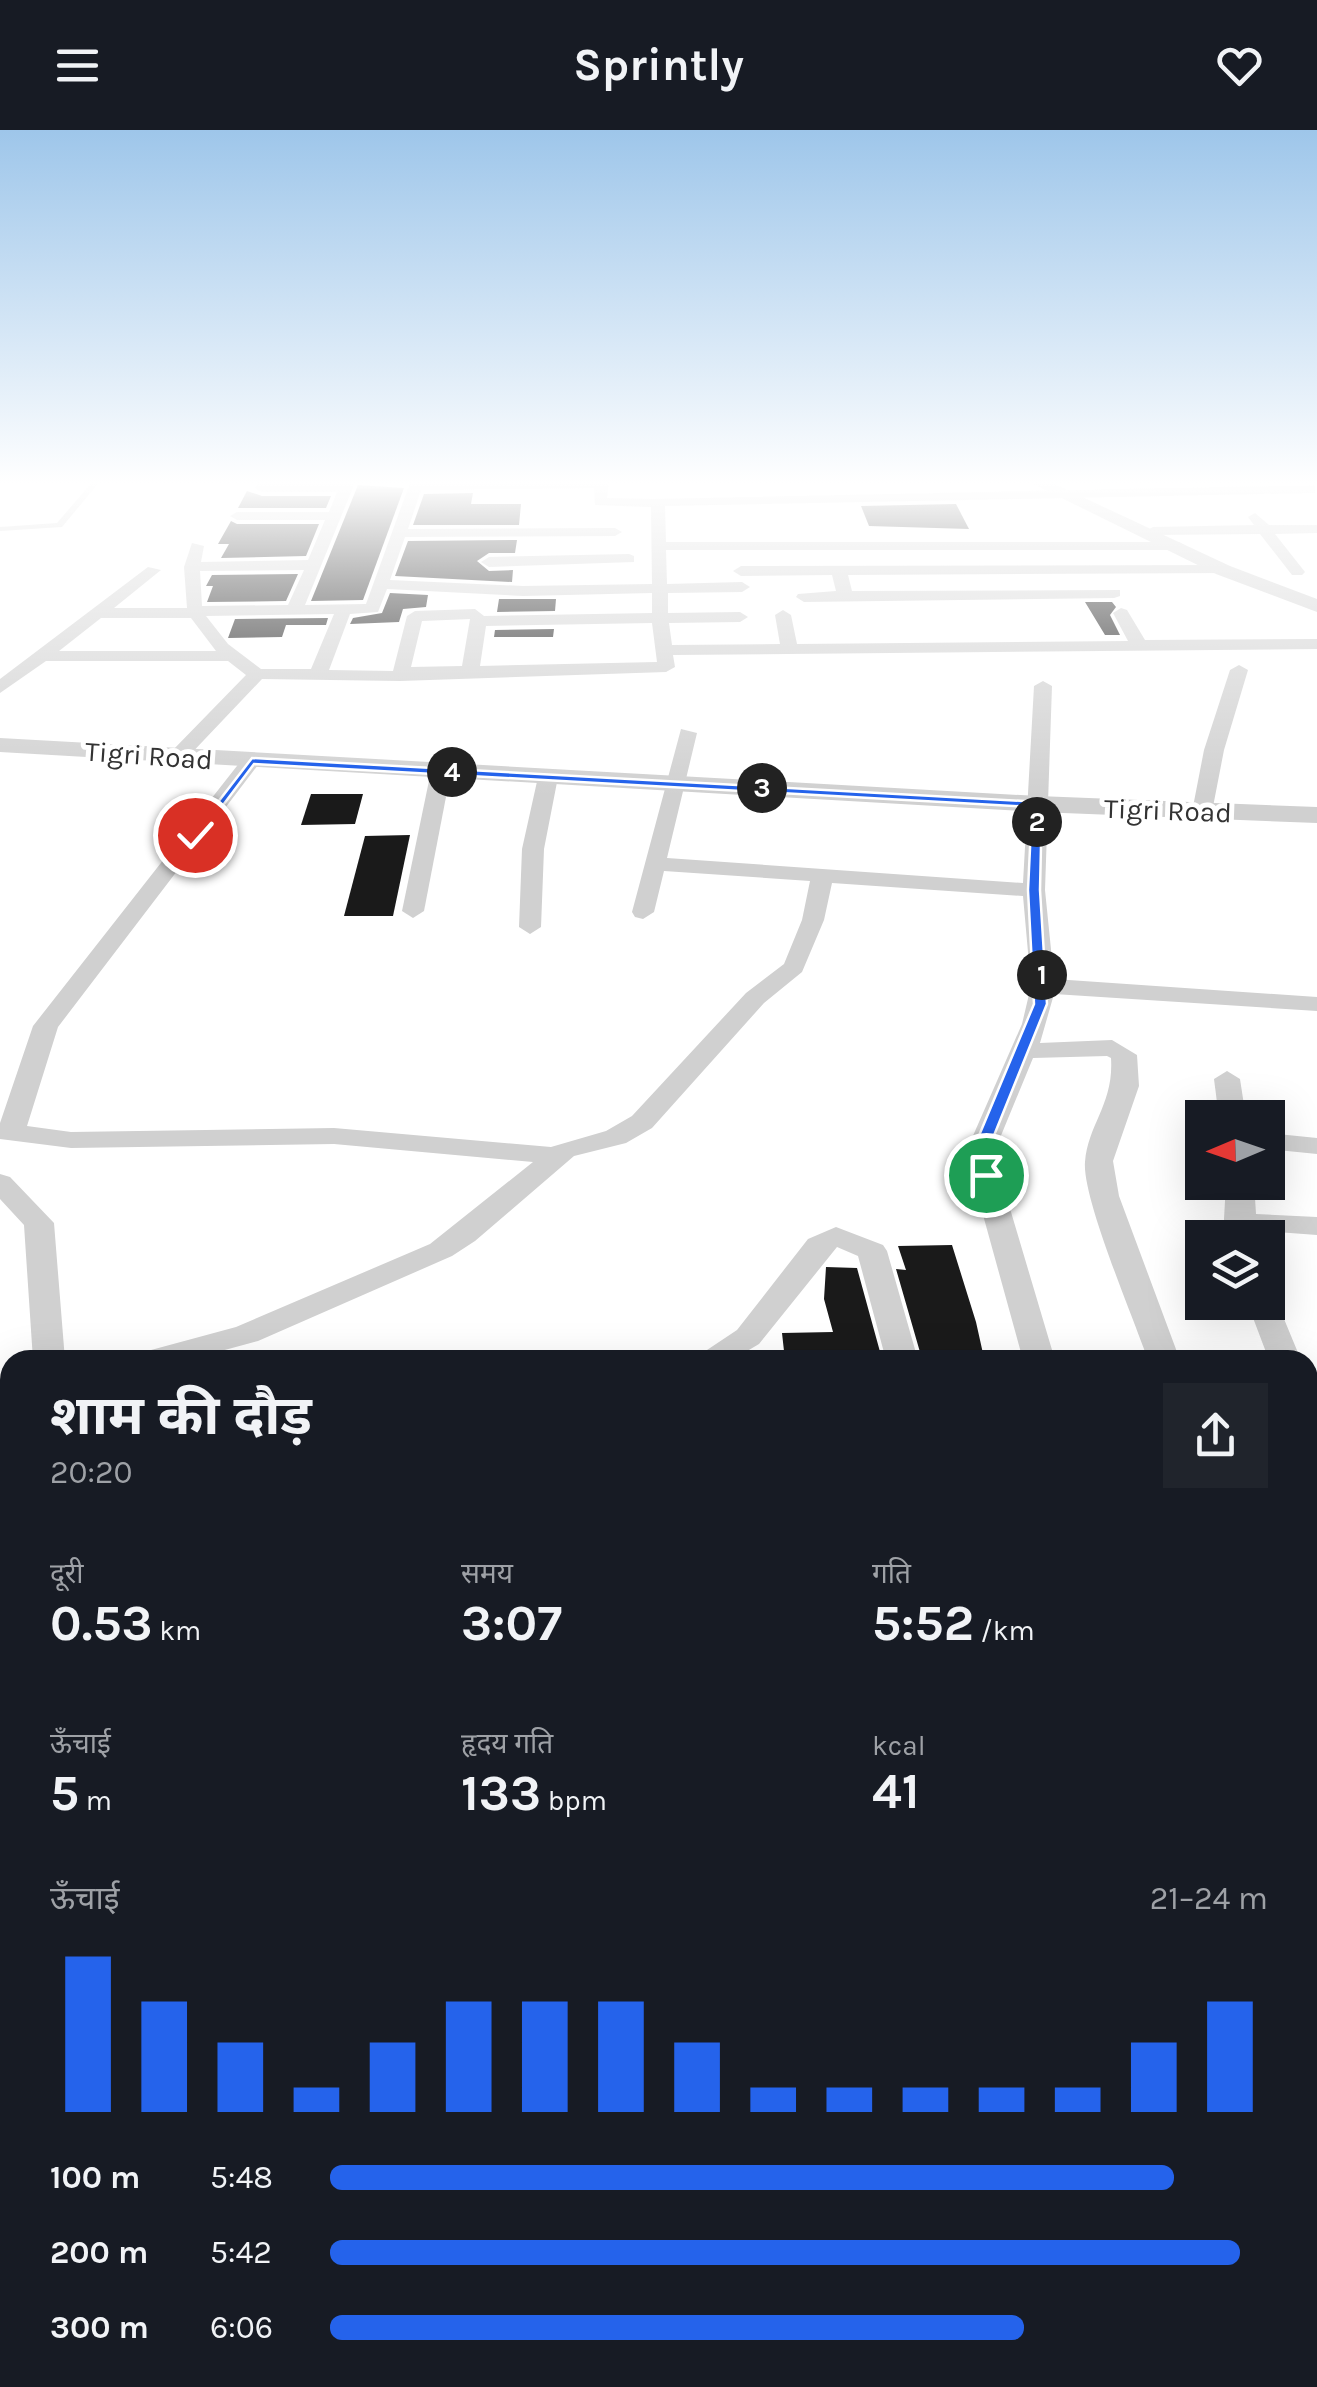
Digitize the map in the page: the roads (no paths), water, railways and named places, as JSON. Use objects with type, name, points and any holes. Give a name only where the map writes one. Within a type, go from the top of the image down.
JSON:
[{"type":"street","points":[[0,688],[133,585]]},
{"type":"street","points":[[189,585],[194,612],[257,674],[664,668],[659,588]]},
{"type":"street","points":[[294,611],[305,585]]},
{"type":"street","points":[[98,613],[342,612],[372,609],[381,585]]},
{"type":"street","points":[[415,585],[684,585]]},
{"type":"street","points":[[842,585],[845,596]]},
{"type":"street","points":[[1108,585],[1140,646]]},
{"type":"street","points":[[1263,585],[1317,606]]},
{"type":"street","points":[[470,673],[477,617],[470,606],[480,588]]},
{"type":"street","points":[[804,597],[1119,604]]},
{"type":"street","points":[[318,674],[342,612]]},
{"type":"street","points":[[783,614],[790,649]]},
{"type":"street","points":[[401,673],[415,616],[740,617]]},
{"type":"street","points":[[1056,622],[1070,646]]},
{"type":"street","points":[[996,624],[1008,647]]},
{"type":"street","points":[[664,650],[1317,644]]},
{"type":"street","points":[[42,656],[236,656]]},
{"type":"street","points":[[1202,812],[1214,750],[1239,670]]},
{"type":"street","points":[[178,756],[257,674]]},
{"type":"street","points":[[1036,1350],[984,1161],[986,1138],[1024,1050],[1043,986],[1034,890],[1044,686]]},
{"type":"street","points":[[643,912],[688,733]]},
{"type":"street","name":"Tigri Road","points":[[0,746],[1315,819]]},
{"type":"street","points":[[252,761],[46,1026],[6,1132],[71,1140],[334,1136],[556,1156]]},
{"type":"street","points":[[413,912],[440,771]]},
{"type":"street","points":[[530,927],[533,849],[548,777]]},
{"type":"street","points":[[656,864],[1034,890]]},
{"type":"street","points":[[188,1350],[246,1334],[441,1250],[466,1235],[556,1156],[574,1146],[616,1137],[642,1122],[755,998],[794,966],[812,920],[823,874]]},
{"type":"street","points":[[1043,986],[1317,1004]]},
{"type":"street","points":[[1024,1050],[1112,1048],[1124,1055],[1126,1086],[1099,1161],[1105,1196],[1160,1350]]},
{"type":"street","points":[[1227,1078],[1231,1100]]},
{"type":"street","points":[[1285,1143],[1317,1146]]},
{"type":"street","points":[[0,1183],[39,1223],[48,1350]]},
{"type":"street","points":[[1285,1224],[1317,1226]]},
{"type":"street","points":[[725,1350],[748,1337],[819,1245],[836,1236],[872,1252],[899,1350]]},
{"type":"street","points":[[1269,1320],[1281,1350]]}]
